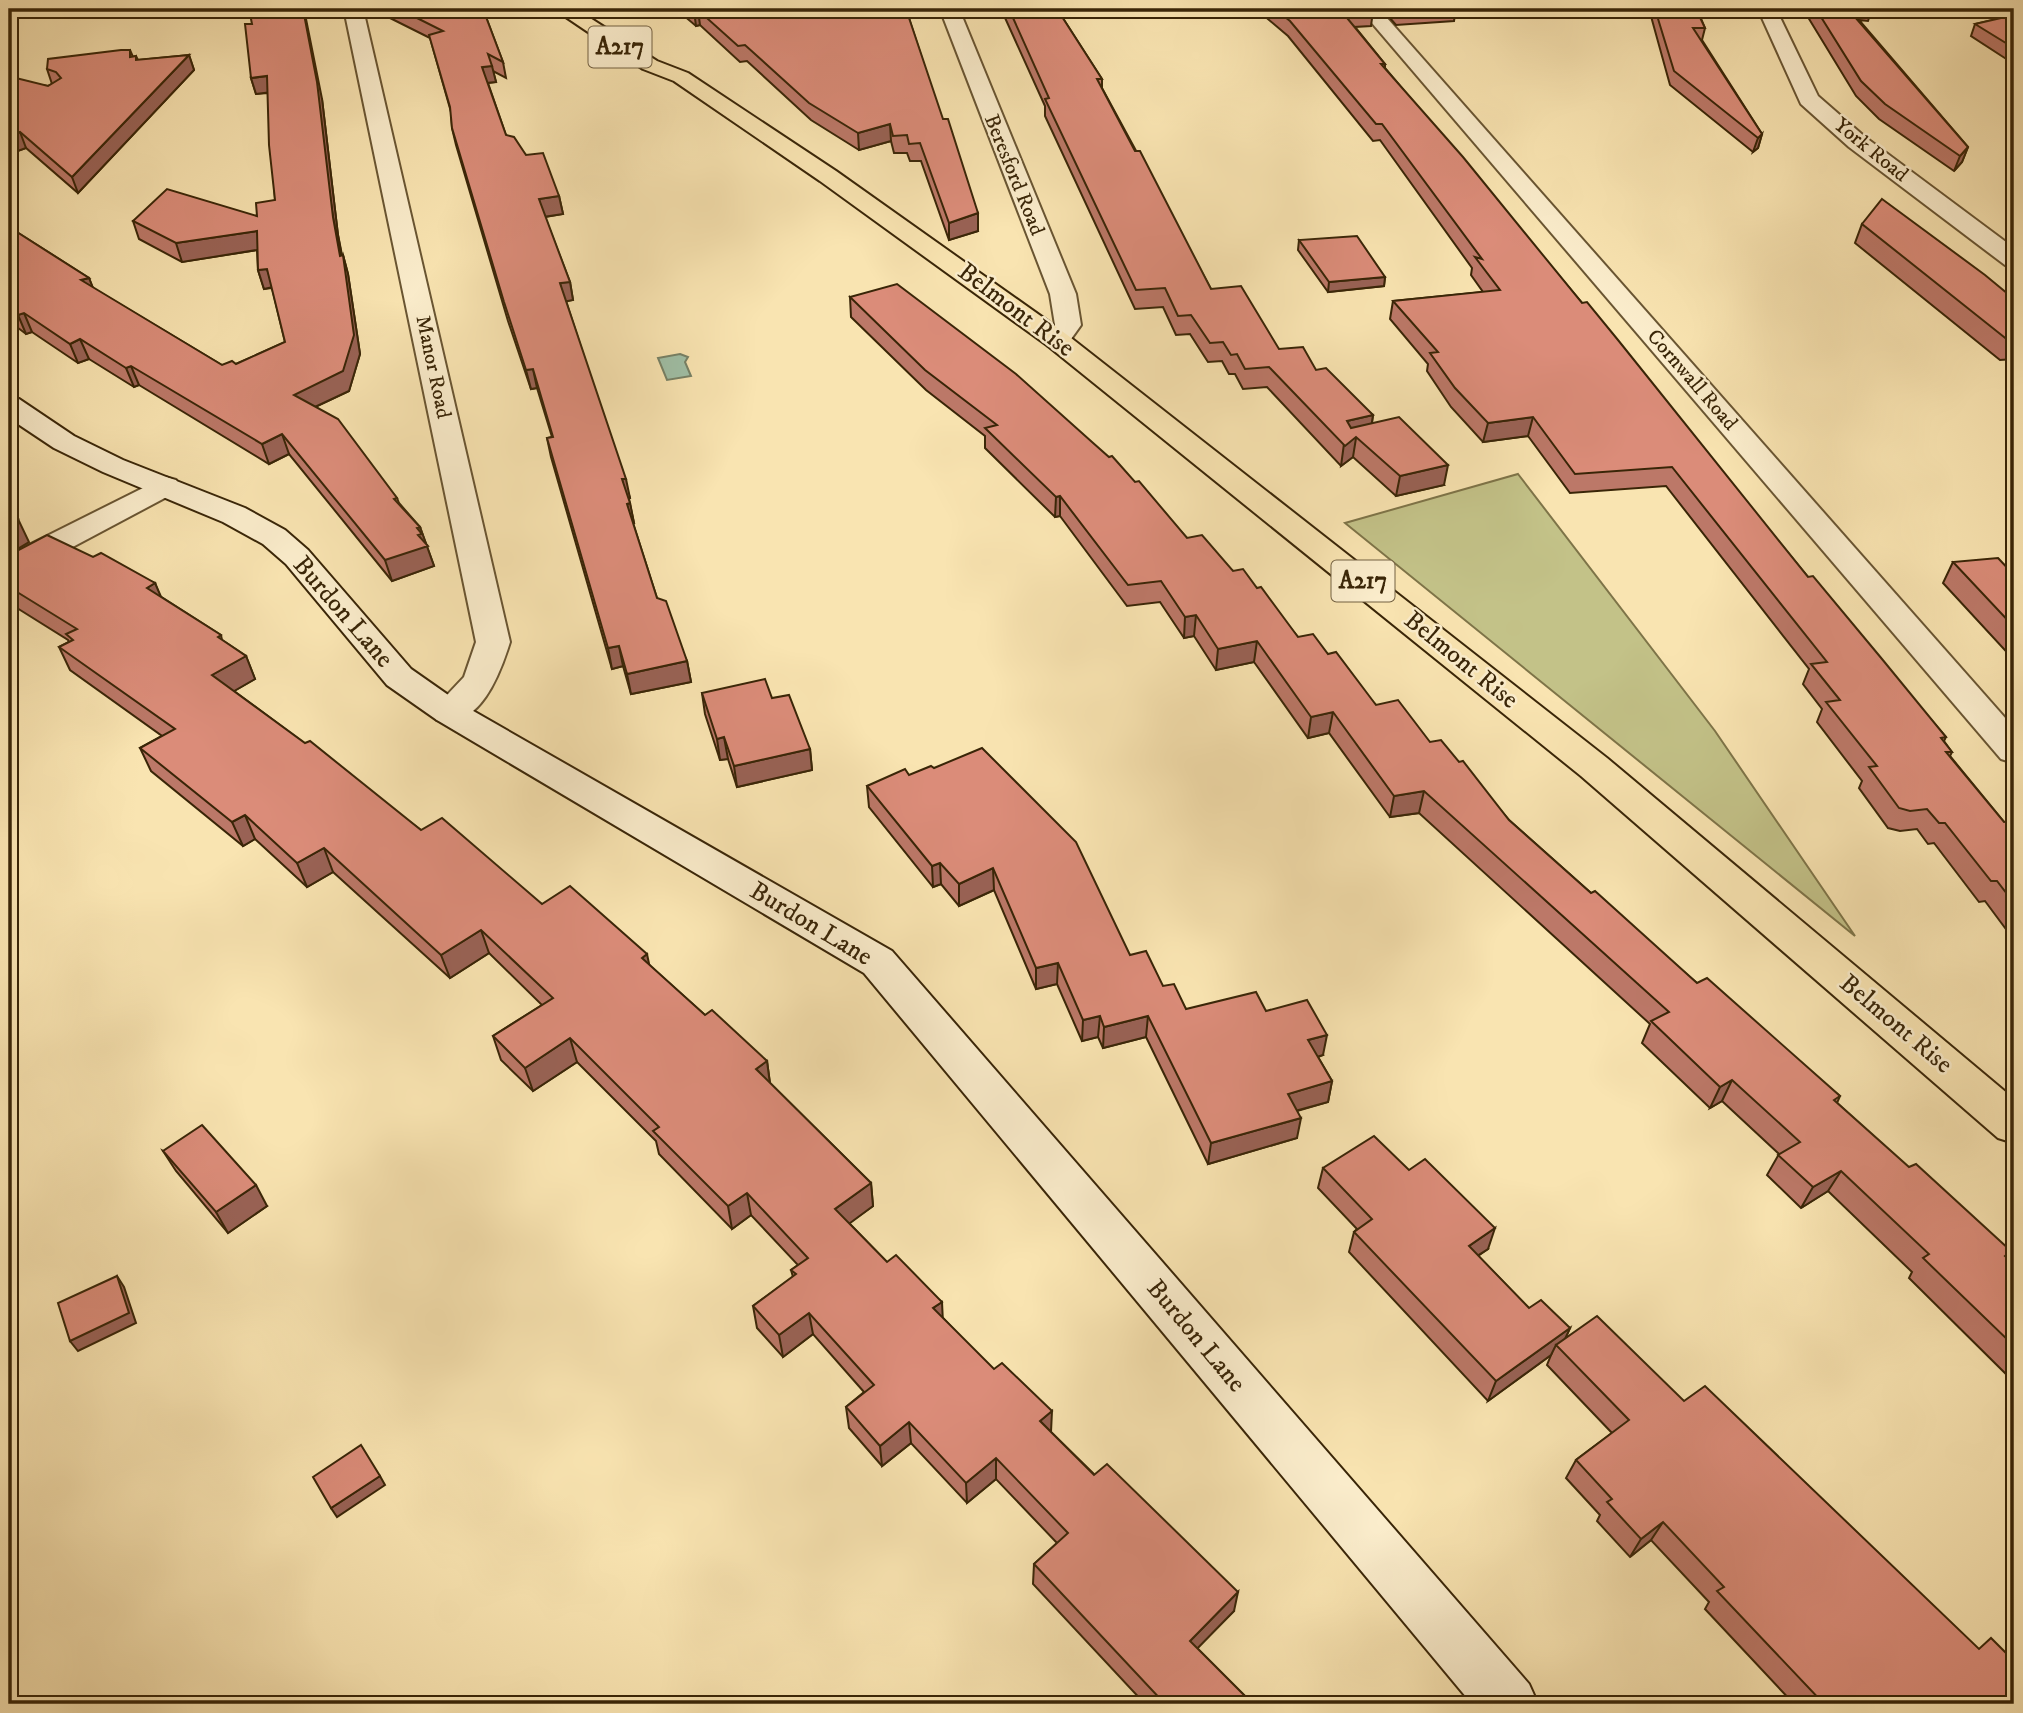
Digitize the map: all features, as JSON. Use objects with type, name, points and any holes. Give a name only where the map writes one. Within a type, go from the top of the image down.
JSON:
[{"type":"highway","name":"Belmont Rise","points":[[564,9],[650,65],[681,78],[910,232],[1057,340],[1594,767],[2014,1125]]},
{"type":"highway","name":"Belmont Rise","points":[[594,9],[668,61],[681,78]]},
{"type":"street","name":"Manor Road","points":[[353,9],[493,642],[480,681],[449,712]]},
{"type":"street","name":"Beresford Road","points":[[949,9],[1063,294],[1068,326],[1057,340]]},
{"type":"street","name":"Cornwall Road","points":[[1369,9],[2014,751]]},
{"type":"street","name":"York Road","points":[[1767,9],[1809,99],[1857,142],[2014,260]]},
{"type":"street","points":[[1996,9],[2014,16]]},
{"type":"street","name":"Burdon Lane","points":[[9,405],[64,442],[113,466],[234,515],[274,537],[298,557],[399,677],[449,712],[878,962],[1509,1704]]},
{"type":"street","points":[[9,568],[165,486]]},
{"type":"shaded area","points":[[680,354],[688,357],[685,362],[691,376],[667,380],[658,358]]},
{"type":"shaded area","points":[[1518,474],[1715,731],[1855,936],[1345,523]]},
{"type":"building","points":[[249,9],[303,9],[317,82],[333,217],[340,256],[343,255],[354,335],[343,371],[294,395],[338,419],[397,498],[394,499],[420,527],[417,528],[422,534],[418,535],[428,546],[385,560],[282,434],[262,444],[131,366],[126,368],[80,339],[70,344],[24,313],[18,315],[9,308],[9,227],[89,278],[81,280],[222,365],[232,361],[236,364],[285,342],[267,269],[258,270],[257,231],[176,243],[133,221],[167,189],[257,216],[256,203],[275,200],[269,145],[267,76],[251,78],[245,24],[252,24]]},
{"type":"building","points":[[399,9],[483,9],[503,62],[488,54],[492,66],[482,67],[506,135],[514,137],[526,155],[543,153],[559,196],[539,199],[570,282],[560,283],[626,479],[622,479],[630,503],[627,504],[657,598],[666,601],[687,661],[627,674],[619,646],[608,648],[547,438],[553,437],[533,369],[526,370],[452,128],[450,107],[429,35],[443,31]]},
{"type":"building","points":[[692,9],[906,9],[943,119],[948,119],[978,213],[949,223],[920,143],[909,144],[907,135],[893,136],[890,124],[858,133],[809,103],[745,45],[738,46],[698,10]]},
{"type":"building","points":[[1009,9],[1057,9],[1102,79],[1097,79],[1135,151],[1140,151],[1211,289],[1241,286],[1279,349],[1303,347],[1316,370],[1326,368],[1373,415],[1347,421],[1351,428],[1399,417],[1448,465],[1400,476],[1356,437],[1345,446],[1269,367],[1245,369],[1237,354],[1231,355],[1223,342],[1210,343],[1191,315],[1178,316],[1165,288],[1136,290],[1045,99],[1049,98]]},
{"type":"building","points":[[1275,9],[1372,9],[1373,11],[1343,13],[1385,64],[1381,64],[1463,157],[1582,303],[1587,302],[1808,577],[1813,576],[1946,737],[1941,738],[1952,752],[1946,752],[2004,822],[2013,821],[2014,903],[1997,881],[1991,881],[1945,823],[1939,823],[1927,809],[1910,811],[1899,808],[1869,767],[1877,766],[1826,702],[1840,700],[1811,664],[1827,662],[1672,467],[1575,474],[1533,417],[1488,423],[1455,388],[1430,353],[1438,352],[1393,301],[1500,290],[1475,257],[1482,259],[1382,124],[1376,124],[1290,21]]},
{"type":"building","points":[[1655,9],[1696,9],[1705,28],[1693,28],[1762,134],[1758,138],[1674,71]]},
{"type":"building","points":[[1816,9],[1848,9],[1968,147],[1960,156],[1885,104],[1861,81]]},
{"type":"building","points":[[2014,15],[2014,48],[1975,24]]},
{"type":"building","points":[[130,50],[130,57],[136,56],[136,60],[189,55],[72,177],[20,132],[9,136],[9,80],[16,78],[48,86],[61,78],[56,72],[47,69],[48,59]]},
{"type":"building","points":[[1882,199],[2014,299],[2014,340],[2009,341],[1862,224]]},
{"type":"building","points":[[1357,236],[1385,277],[1329,282],[1299,240]]},
{"type":"building","points":[[897,284],[1016,374],[1109,457],[1112,456],[1135,482],[1139,481],[1187,538],[1202,535],[1233,571],[1243,569],[1257,588],[1261,587],[1298,637],[1313,634],[1328,654],[1336,652],[1376,705],[1398,700],[1430,742],[1441,740],[1459,762],[1463,761],[1509,820],[1591,893],[1595,891],[1697,983],[1707,978],[1840,1096],[1834,1100],[1909,1167],[1916,1164],[2011,1251],[2005,1256],[2014,1264],[2014,1346],[1923,1258],[1929,1254],[1841,1171],[1813,1187],[1778,1155],[1800,1142],[1732,1080],[1720,1087],[1651,1021],[1669,1012],[1424,791],[1394,796],[1333,712],[1311,717],[1257,641],[1218,649],[1196,615],[1185,617],[1161,581],[1128,585],[1060,496],[1056,497],[985,428],[997,425],[925,370],[850,297]]},
{"type":"building","points":[[9,514],[18,519],[9,524]]},
{"type":"building","points":[[47,535],[93,557],[101,553],[155,583],[147,588],[221,635],[218,637],[246,656],[212,675],[305,743],[310,741],[421,830],[442,818],[542,904],[570,886],[647,954],[642,958],[705,1015],[712,1010],[767,1061],[756,1069],[871,1183],[835,1209],[887,1262],[896,1255],[942,1302],[933,1308],[994,1369],[1002,1363],[1052,1411],[1040,1421],[1094,1475],[1107,1464],[1238,1592],[1190,1641],[1253,1704],[1165,1704],[1034,1564],[1068,1533],[996,1458],[966,1483],[909,1422],[880,1446],[846,1407],[874,1385],[809,1313],[779,1335],[753,1306],[796,1274],[791,1270],[808,1258],[747,1193],[728,1206],[653,1131],[659,1127],[570,1038],[525,1068],[493,1036],[553,998],[481,930],[441,955],[324,848],[297,863],[245,815],[232,822],[140,748],[175,729],[59,647],[73,640],[66,634],[77,629],[9,587],[9,555]]},
{"type":"building","points":[[1998,558],[2014,575],[2014,627],[1953,562]]},
{"type":"building","points":[[765,679],[772,698],[789,695],[810,749],[734,766],[724,737],[717,739],[702,693]]},
{"type":"building","points":[[982,748],[1076,842],[1130,955],[1146,951],[1163,986],[1174,984],[1186,1009],[1256,992],[1266,1011],[1307,1000],[1327,1035],[1308,1040],[1332,1081],[1288,1094],[1301,1118],[1211,1143],[1148,1016],[1104,1027],[1100,1016],[1083,1020],[1058,963],[1036,968],[993,868],[959,884],[940,863],[932,866],[867,786],[905,769],[909,775],[931,766],[934,768]]},
{"type":"building","points":[[202,1125],[256,1185],[216,1212],[163,1151]]},
{"type":"building","points":[[1374,1136],[1409,1170],[1425,1159],[1495,1228],[1469,1246],[1529,1308],[1541,1300],[1570,1328],[1496,1381],[1354,1232],[1372,1219],[1323,1168]]},
{"type":"building","points":[[117,1276],[129,1313],[70,1341],[58,1303]]},
{"type":"building","points":[[1597,1316],[1684,1401],[1705,1386],[1979,1649],[1991,1638],[2014,1661],[2014,1704],[1824,1704],[1717,1591],[1724,1587],[1663,1522],[1641,1539],[1607,1502],[1612,1499],[1576,1460],[1629,1420],[1556,1345]]},
{"type":"building","points":[[361,1445],[380,1476],[331,1508],[313,1477]]}]
